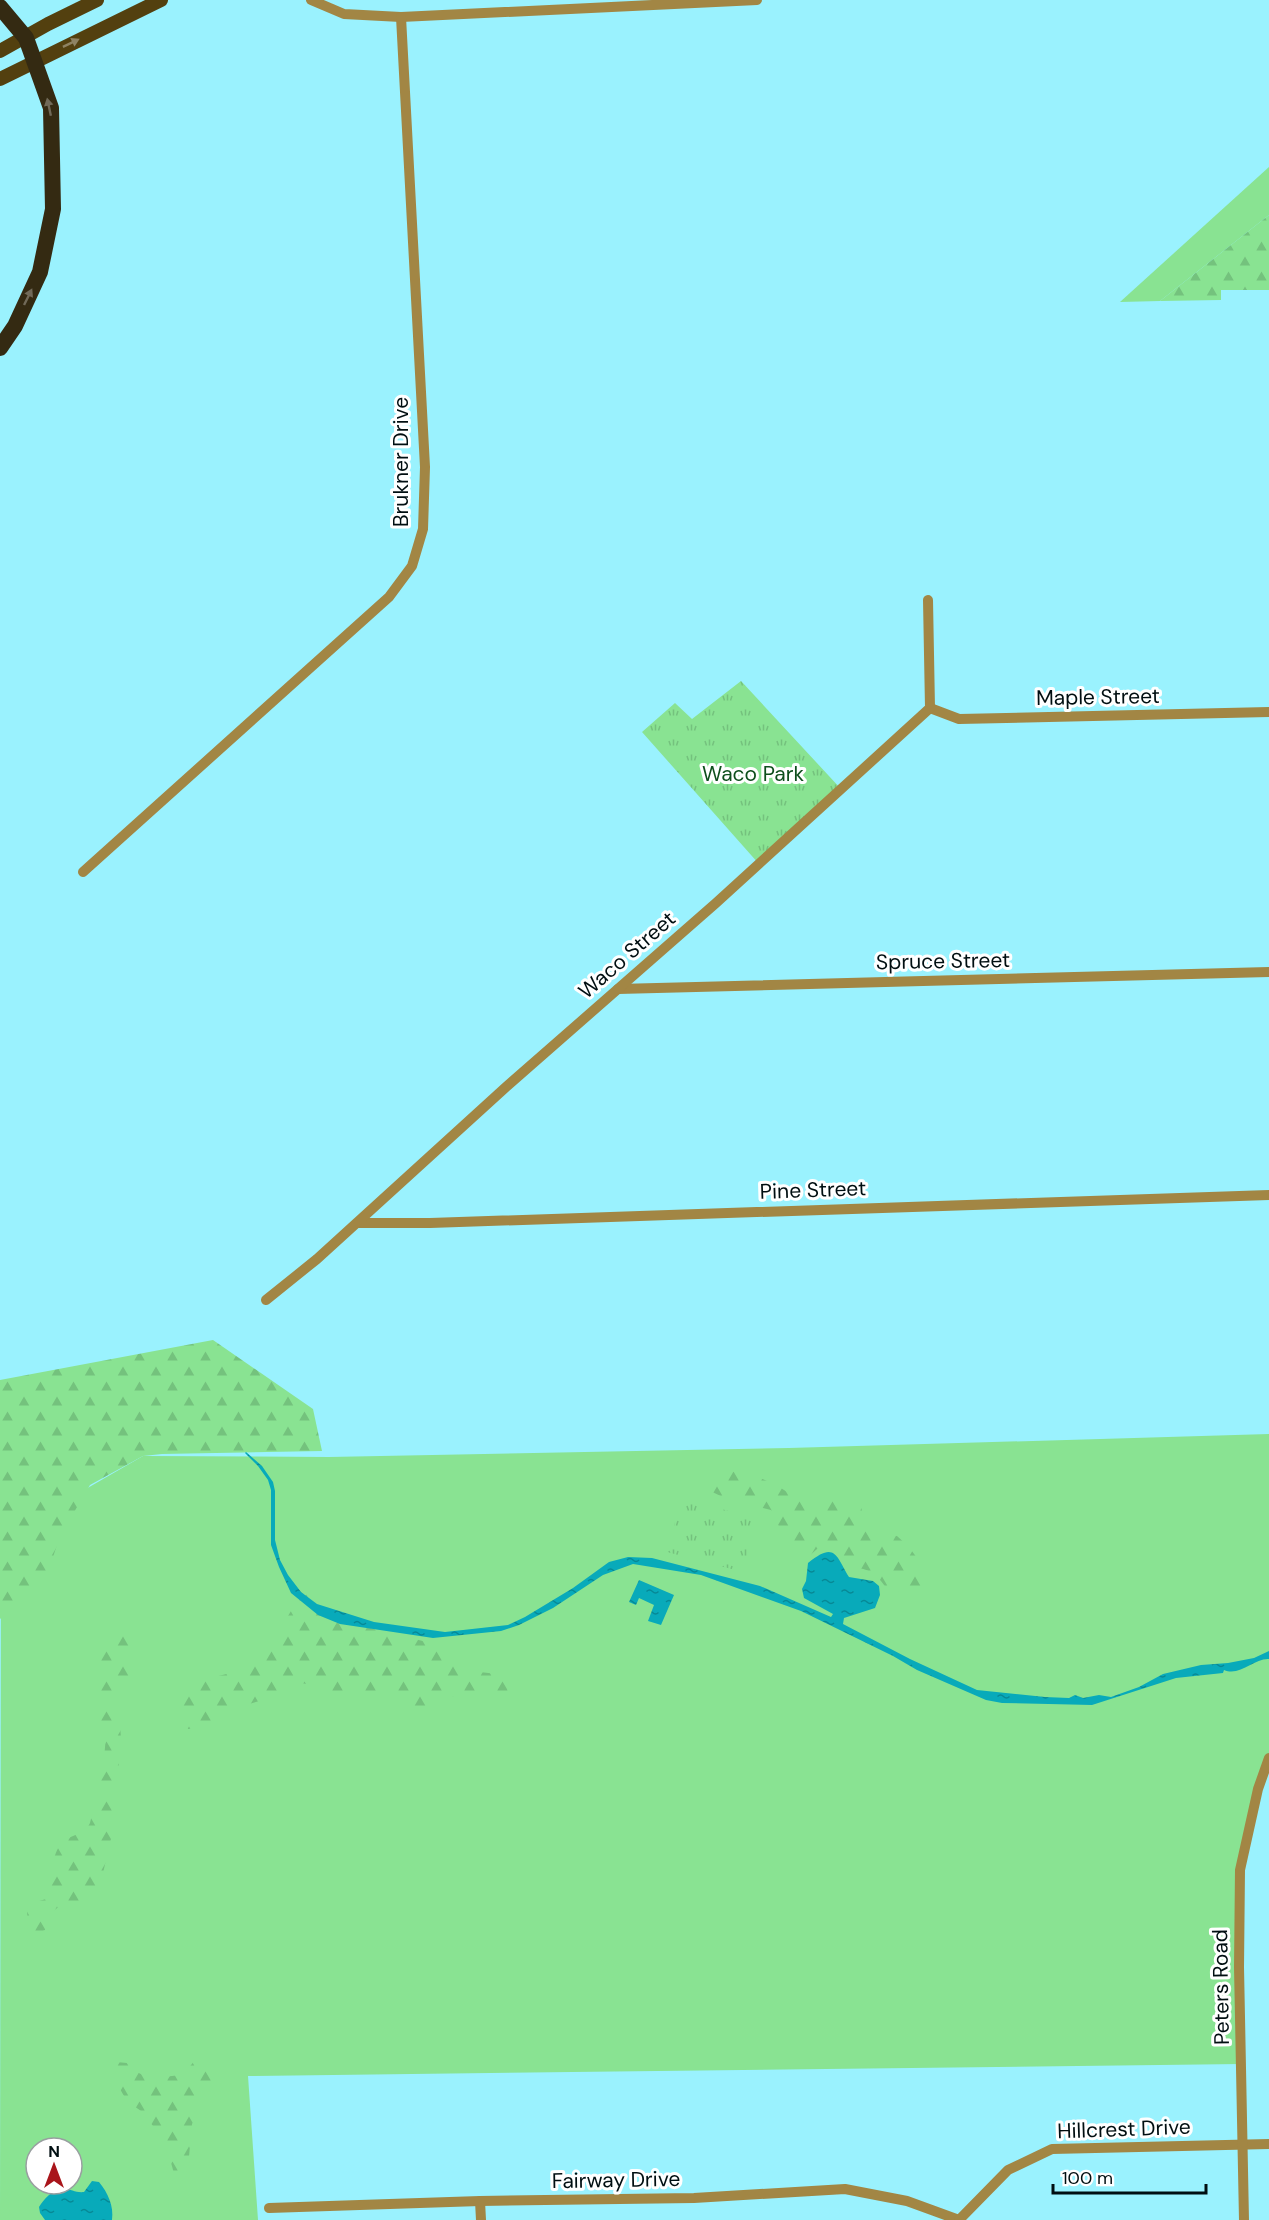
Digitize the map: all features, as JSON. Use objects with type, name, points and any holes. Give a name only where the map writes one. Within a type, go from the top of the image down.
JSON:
[{"type":"highway","points":[[0,7],[26,38],[51,108],[53,209],[40,272],[15,326],[0,348]]},
{"type":"main road","points":[[0,51],[97,0]]},
{"type":"main road","points":[[0,79],[161,0]]},
{"type":"street","points":[[311,0],[344,14],[401,17],[757,0]]},
{"type":"street","name":"Brukner Drive","points":[[83,872],[388,597],[411,566],[423,529],[425,467],[401,17]]},
{"type":"street","points":[[928,600],[930,708]]},
{"type":"street","name":"Maple Street","points":[[930,708],[959,719],[1269,712]]},
{"type":"street","name":"Waco Street","points":[[266,1300],[358,1222],[725,895],[930,708]]},
{"type":"street","name":"Spruce Street","points":[[618,988],[1269,972]]},
{"type":"street","name":"Pine Street","points":[[358,1222],[452,1222],[1269,1195]]},
{"type":"street","name":"Peters Road","points":[[1245,2220],[1239,1966],[1240,1870],[1258,1789],[1269,1758]]},
{"type":"street","name":"Hillcrest Drive","points":[[959,2220],[1008,2170],[1052,2149],[1269,2145]]},
{"type":"street","name":"Fairway Drive","points":[[270,2208],[480,2201],[694,2198],[845,2189],[907,2201],[959,2220]]},
{"type":"street","points":[[480,2201],[481,2220]]},
{"type":"green space","points":[[1269,167],[1269,215],[1160,301],[1120,302]]},
{"type":"green space","points":[[1269,215],[1269,290],[1221,290],[1221,300],[1160,301]]},
{"type":"green space","name":"Waco Park","points":[[741,681],[841,789],[759,864],[642,732],[675,703],[692,719]]},
{"type":"green space","points":[[213,1340],[313,1409],[322,1451],[143,1456],[90,1485],[60,1536],[49,1569],[27,1597],[0,1619],[0,1380]]},
{"type":"green space","points":[[1269,1434],[1269,1759],[1240,1870],[1241,2064],[248,2076],[258,2220],[0,2220],[1,1538],[143,1456],[329,1457],[789,1448]]},
{"type":"green space","points":[[710,1471],[747,1472],[778,1486],[793,1496],[816,1496],[861,1507],[866,1527],[880,1534],[897,1536],[909,1547],[925,1569],[927,1580],[914,1594],[887,1589],[872,1573],[858,1568],[854,1570],[839,1550],[829,1548],[817,1549],[806,1559],[799,1560],[787,1552],[786,1541],[771,1510],[727,1499],[706,1489],[706,1478]]},
{"type":"green space","points":[[681,1499],[757,1518],[743,1572],[667,1552]]},
{"type":"green space","points":[[309,1593],[337,1612],[373,1629],[431,1643],[449,1664],[462,1670],[506,1675],[508,1694],[496,1699],[481,1694],[449,1697],[420,1711],[402,1709],[395,1694],[372,1697],[353,1687],[344,1694],[327,1701],[323,1687],[301,1683],[263,1700],[232,1709],[203,1727],[188,1729],[179,1718],[179,1697],[183,1685],[246,1669],[276,1636],[297,1601]]},
{"type":"green space","points":[[126,1634],[130,1641],[130,1674],[126,1686],[118,1694],[114,1704],[120,1724],[121,1739],[113,1830],[103,1873],[102,1889],[74,1905],[61,1905],[52,1912],[45,1930],[36,1934],[28,1932],[27,1909],[29,1904],[46,1899],[57,1850],[71,1837],[85,1832],[90,1823],[103,1770],[106,1736],[95,1716],[102,1649],[117,1637]]},
{"type":"green space","points":[[195,2060],[203,2060],[221,2069],[192,2124],[187,2178],[181,2180],[175,2177],[165,2141],[141,2111],[127,2101],[114,2075],[116,2062],[127,2063],[138,2073],[161,2077],[184,2074]]},
{"type":"water","points":[[246,1452],[262,1466],[273,1482],[275,1540],[280,1560],[288,1575],[301,1592],[317,1604],[374,1622],[445,1632],[508,1625],[573,1588],[609,1562],[628,1557],[652,1558],[760,1586],[831,1617],[833,1614],[804,1598],[802,1589],[806,1581],[808,1563],[817,1556],[829,1552],[837,1557],[849,1577],[873,1581],[879,1586],[880,1595],[875,1608],[844,1618],[843,1624],[977,1690],[1045,1697],[1069,1698],[1075,1695],[1083,1698],[1099,1695],[1111,1697],[1139,1687],[1163,1674],[1201,1665],[1254,1658],[1269,1651],[1269,1659],[1263,1659],[1236,1671],[1224,1670],[1223,1673],[1176,1678],[1092,1705],[1002,1703],[986,1700],[917,1670],[801,1611],[701,1575],[633,1564],[603,1575],[553,1608],[501,1631],[433,1638],[340,1624],[318,1615],[291,1593],[271,1545],[271,1490],[268,1480]]},
{"type":"water","points":[[639,1580],[674,1595],[661,1625],[648,1621],[654,1605],[639,1598],[636,1605],[629,1602]]},
{"type":"water","points":[[92,2181],[99,2182],[108,2195],[112,2220],[45,2220],[40,2213],[39,2207],[48,2196],[84,2196],[84,2192]]}]
